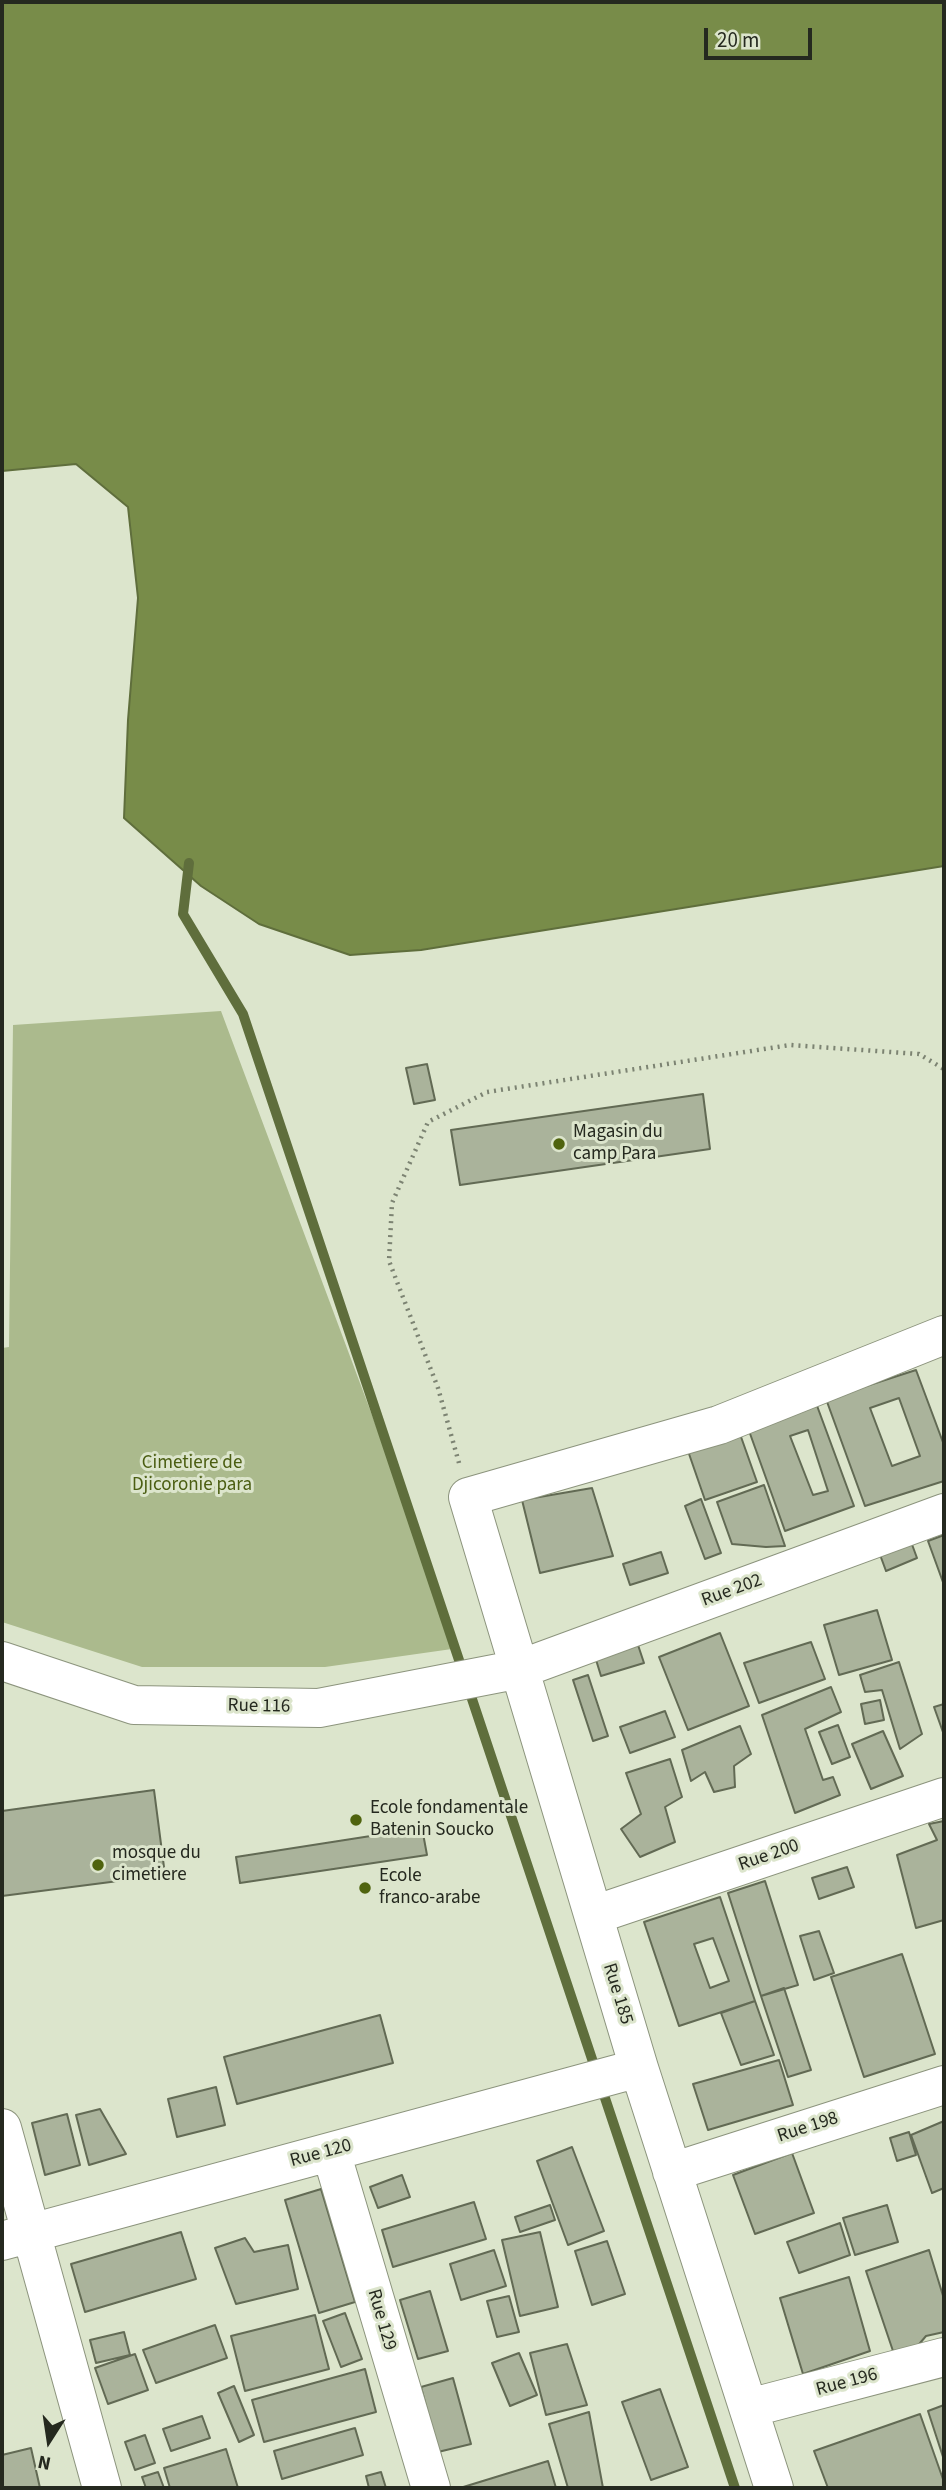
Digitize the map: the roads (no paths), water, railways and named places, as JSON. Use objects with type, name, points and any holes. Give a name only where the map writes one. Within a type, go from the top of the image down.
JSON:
[{"type":"street","name":"Rue 185","points":[[774,2488],[639,2068],[468,1497],[719,1425],[944,1335]]},
{"type":"street","name":"Rue 202","points":[[520,1669],[944,1513]]},
{"type":"street","name":"Rue 116","points":[[2,1661],[134,1705],[319,1707],[520,1669]]},
{"type":"street","name":"Rue 200","points":[[594,1915],[944,1797]]},
{"type":"street","name":"Rue 120","points":[[17,2237],[639,2068]]},
{"type":"street","name":"Rue 198","points":[[673,2172],[944,2085]]},
{"type":"street","points":[[2,2128],[17,2237],[102,2488]]},
{"type":"street","name":"Rue 129","points":[[331,2151],[431,2488]]},
{"type":"street","name":"Rue 196","points":[[749,2408],[944,2357]]},
{"type":"waterway","points":[[189,863],[183,914],[243,1014],[463,1672]]},
{"type":"waterway","points":[[468,1687],[735,2488]]},
{"type":"place","name":"Magasin du camp Para","points":[[559,1144]]},
{"type":"place","name":"Ecole fondamentale Batenin Soucko","points":[[356,1820]]},
{"type":"place","name":"mosque du cimetiere","points":[[98,1865]]},
{"type":"place","name":"Ecole franco-arabe","points":[[365,1888]]},
{"type":"park label","name":"Cimetiere de Djicoronie para","points":[[192,1475]]}]
